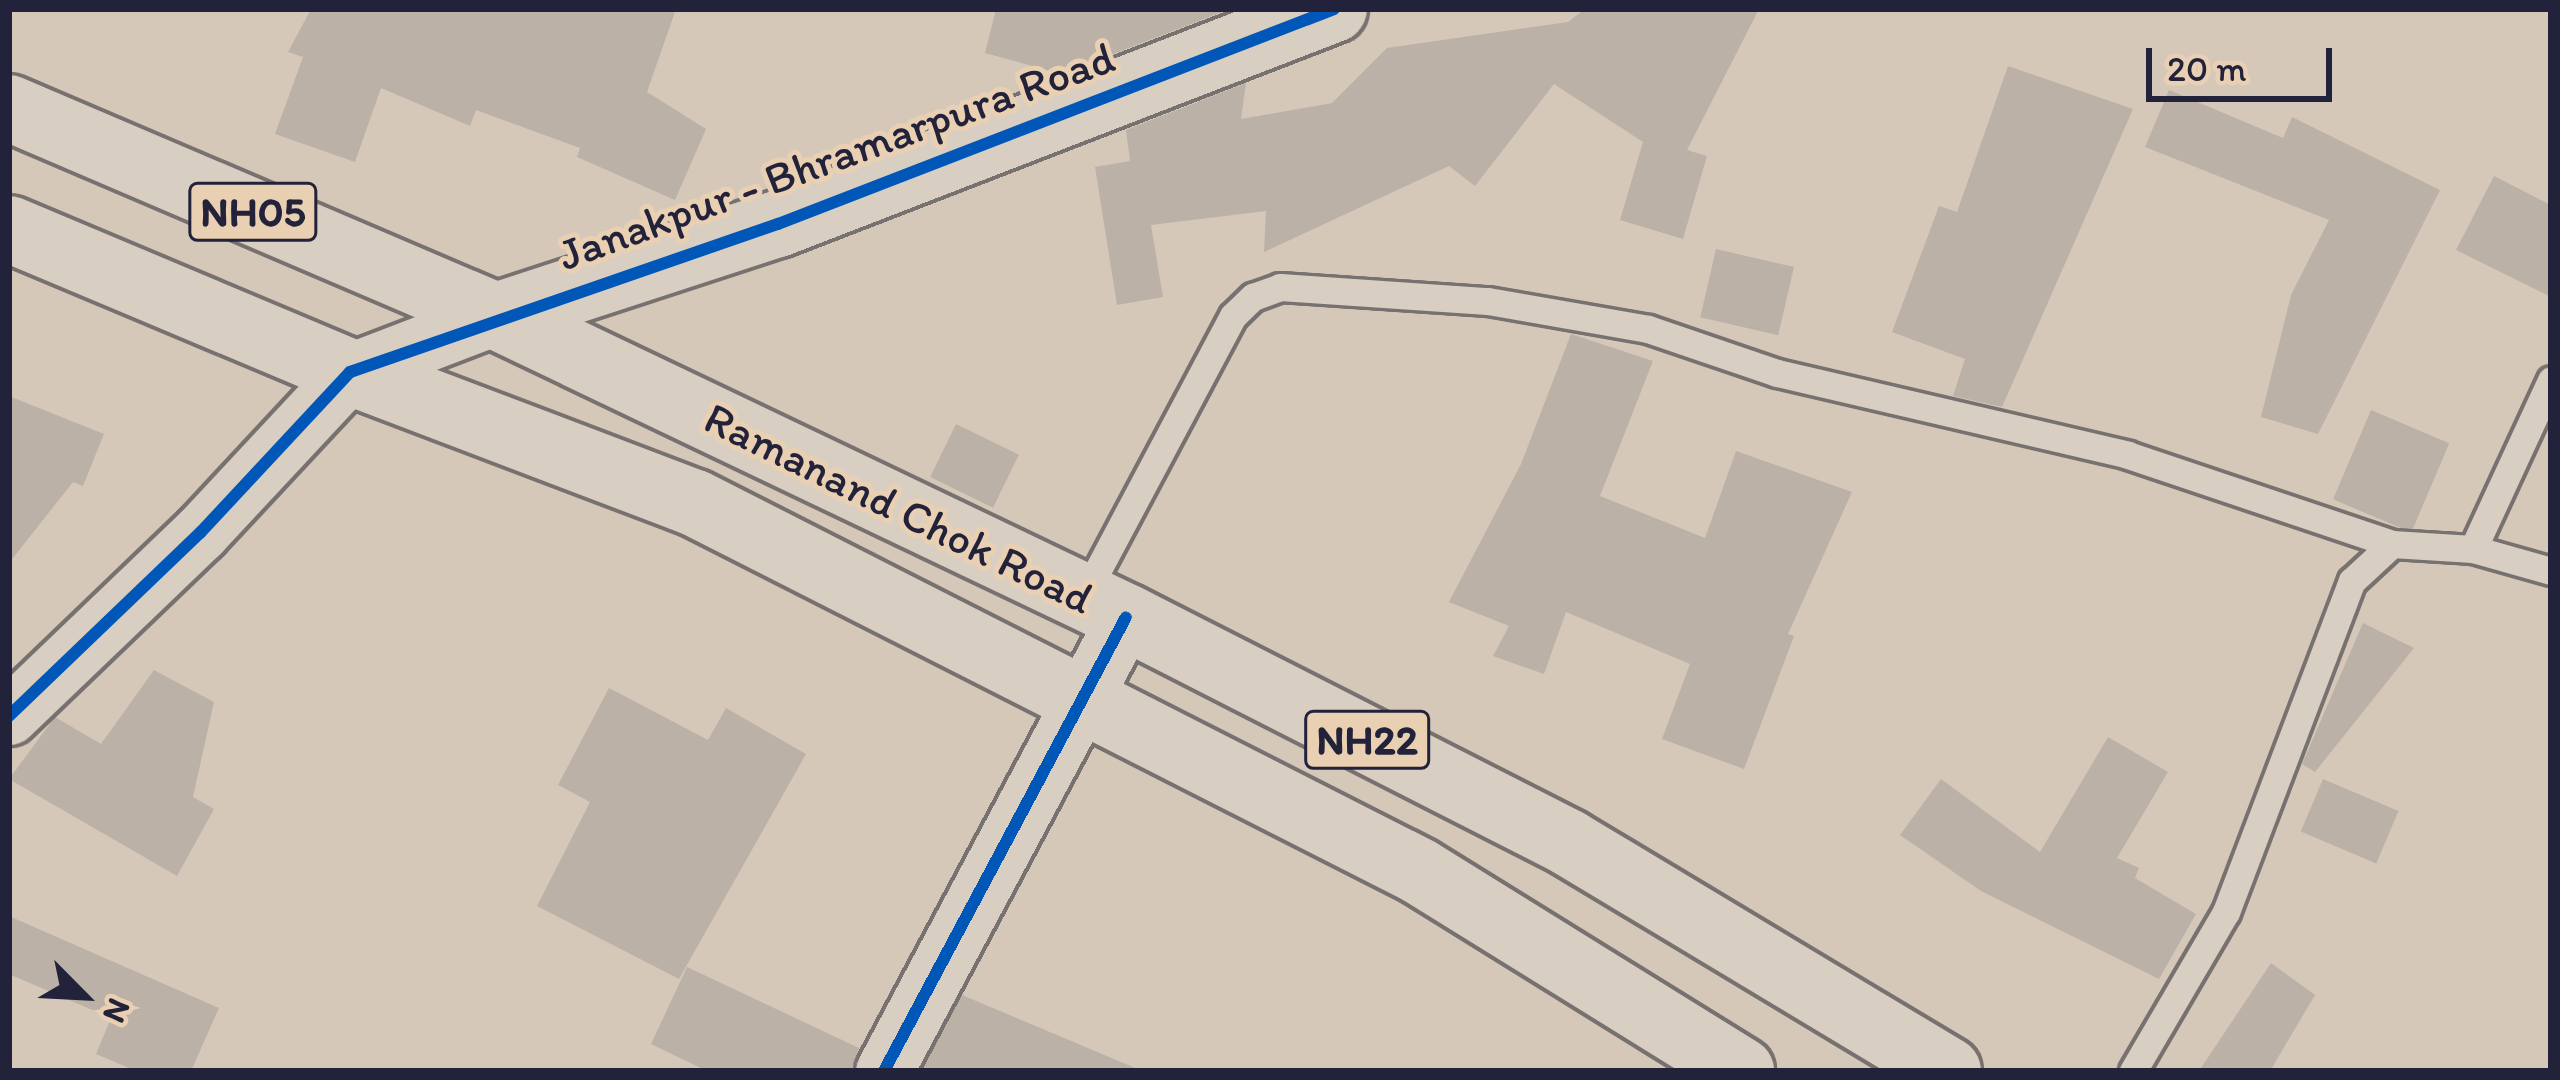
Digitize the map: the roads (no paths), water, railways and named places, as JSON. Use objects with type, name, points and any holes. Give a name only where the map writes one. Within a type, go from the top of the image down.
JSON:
[{"type":"main road","name":"Janakpur - Bhramarpura Road","points":[[496,316],[778,224],[1334,9]]},
{"type":"main road","name":"Ramanand Chok Road","points":[[9,108],[496,316],[1105,607],[1569,843],[1948,1071]]},
{"type":"main road","name":"Ramanand Chok Road","points":[[9,229],[350,372],[695,503],[1419,871],[1741,1071]]},
{"type":"street","points":[[9,716],[200,532],[350,372],[496,316]]},
{"type":"street","points":[[884,1071],[1084,698],[1105,607]]},
{"type":"lane","points":[[1105,607],[1233,316],[1253,297],[1280,287],[1488,301],[1648,329],[1777,374],[2128,455],[2392,544],[2474,549],[2551,572]]},
{"type":"lane","points":[[2474,549],[2551,380]]},
{"type":"lane","points":[[2133,1071],[2226,912],[2331,620],[2352,580],[2392,544]]}]
